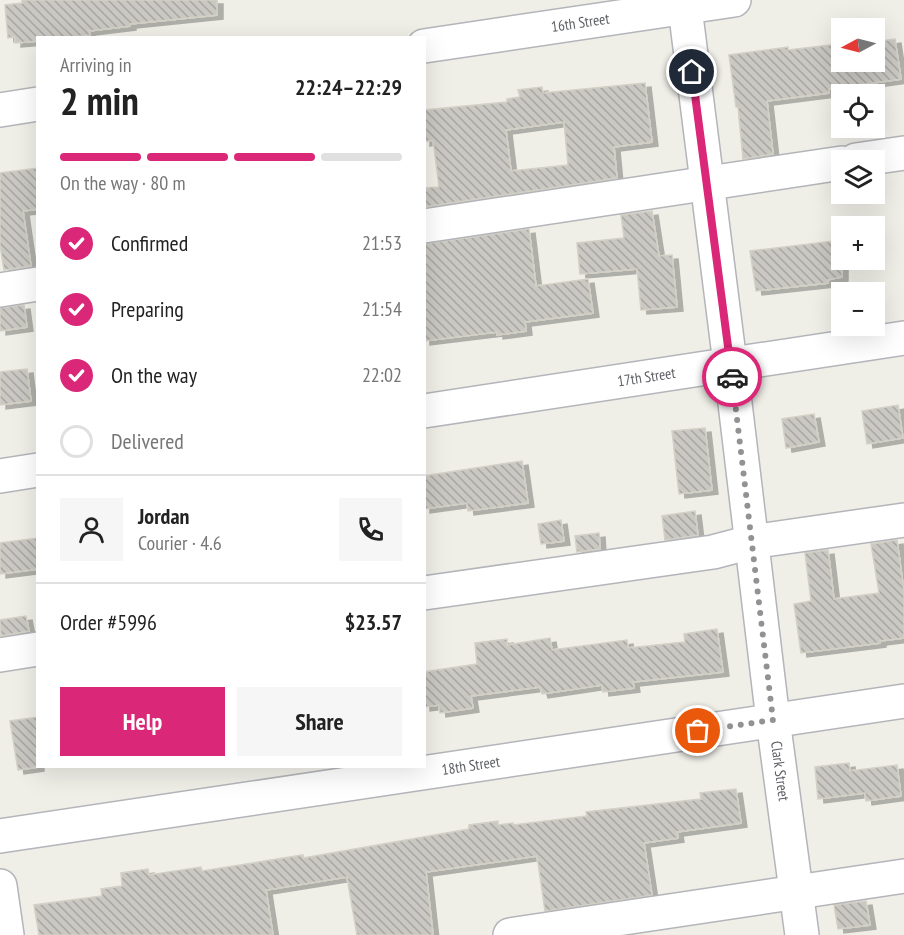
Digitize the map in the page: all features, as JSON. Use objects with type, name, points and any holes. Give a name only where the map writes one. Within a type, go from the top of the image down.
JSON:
[{"type":"street","name":"16th Street","points":[[426,46],[684,4],[734,0]]},
{"type":"street","name":"Clark Street","points":[[684,4],[802,935]]},
{"type":"street","points":[[0,110],[36,104]]},
{"type":"street","points":[[885,156],[904,153]]},
{"type":"street","points":[[426,226],[831,165]]},
{"type":"street","points":[[0,290],[36,284]]},
{"type":"street","name":"17th Street","points":[[426,411],[904,338]]},
{"type":"street","points":[[0,476],[36,470]]},
{"type":"street","points":[[426,593],[713,552],[751,542],[904,520]]},
{"type":"street","points":[[0,655],[36,649]]},
{"type":"street","name":"18th Street","points":[[0,836],[904,701]]},
{"type":"street","points":[[510,935],[904,876]]},
{"type":"street","points":[[0,886],[7,935]]},
{"type":"building","points":[[22,0],[217,0],[217,15],[130,24],[130,26],[89,31],[90,35],[82,36],[36,36],[36,41],[15,43],[15,37],[8,38],[5,5],[22,3]]},
{"type":"building","points":[[895,39],[901,79],[865,84],[831,84],[829,93],[767,101],[773,154],[743,159],[738,107],[736,107],[729,55],[788,47],[788,50],[831,45],[831,72],[885,72],[885,40]]},
{"type":"building","points":[[645,83],[652,142],[614,147],[617,178],[426,207],[426,188],[439,187],[433,140],[426,142],[426,110],[507,102],[507,99],[520,97],[518,90],[542,87],[543,93]],"holes":[[[564,122],[568,165],[511,171],[506,130]]]},
{"type":"building","points":[[36,168],[36,209],[23,211],[31,266],[4,270],[0,245],[0,173]]},
{"type":"building","points":[[652,211],[659,256],[672,255],[677,307],[641,310],[637,269],[580,274],[577,243],[624,238],[621,215]]},
{"type":"building","points":[[529,229],[536,286],[588,279],[593,313],[525,322],[526,331],[497,335],[497,332],[426,341],[426,244]]},
{"type":"building","points":[[831,241],[831,270],[842,270],[842,277],[827,280],[828,283],[756,291],[750,251]]},
{"type":"building","points":[[24,305],[27,327],[0,331],[0,308]]},
{"type":"building","points":[[27,369],[31,401],[0,405],[0,372]]},
{"type":"building","points":[[898,405],[903,438],[867,444],[862,411]]},
{"type":"building","points":[[814,414],[819,442],[786,448],[782,419]]},
{"type":"building","points":[[705,428],[712,490],[679,494],[672,431]]},
{"type":"building","points":[[522,461],[528,503],[468,511],[467,503],[426,509],[426,476]]},
{"type":"building","points":[[695,511],[698,535],[665,540],[662,516]]},
{"type":"building","points":[[561,520],[564,541],[541,544],[538,524]]},
{"type":"building","points":[[599,533],[600,549],[577,552],[575,536]]},
{"type":"building","points":[[36,538],[36,569],[0,574],[0,543]]},
{"type":"building","points":[[897,540],[904,592],[904,638],[801,653],[794,604],[811,601],[805,553],[828,550],[834,599],[879,593],[871,544]]},
{"type":"building","points":[[26,616],[29,631],[1,636],[0,620]]},
{"type":"building","points":[[717,629],[723,672],[633,682],[634,688],[603,692],[602,685],[542,694],[540,687],[471,696],[473,708],[440,713],[439,705],[426,707],[426,672],[477,664],[475,643],[507,639],[507,645],[550,638],[552,650],[627,640],[628,648],[685,642],[684,634]]},
{"type":"building","points":[[36,717],[36,767],[18,770],[10,721]]},
{"type":"building","points":[[849,763],[850,771],[897,765],[901,796],[866,801],[865,793],[818,799],[815,767]]},
{"type":"building","points":[[736,789],[741,823],[677,832],[678,838],[644,843],[652,895],[545,911],[537,856],[426,872],[433,935],[357,935],[347,877],[266,890],[273,935],[39,935],[34,905],[102,896],[101,889],[122,886],[121,873],[148,869],[149,875],[201,867],[202,871],[303,855],[303,858],[469,829],[469,825],[498,821],[498,825],[513,823],[513,825],[587,816],[586,812],[701,799],[700,793]]},
{"type":"building","points":[[866,901],[870,925],[838,929],[834,905]]},
{"type":"way so far","points":[[698,731],[773,720],[732,377]]},
{"type":"route","points":[[692,72],[732,377]]}]
